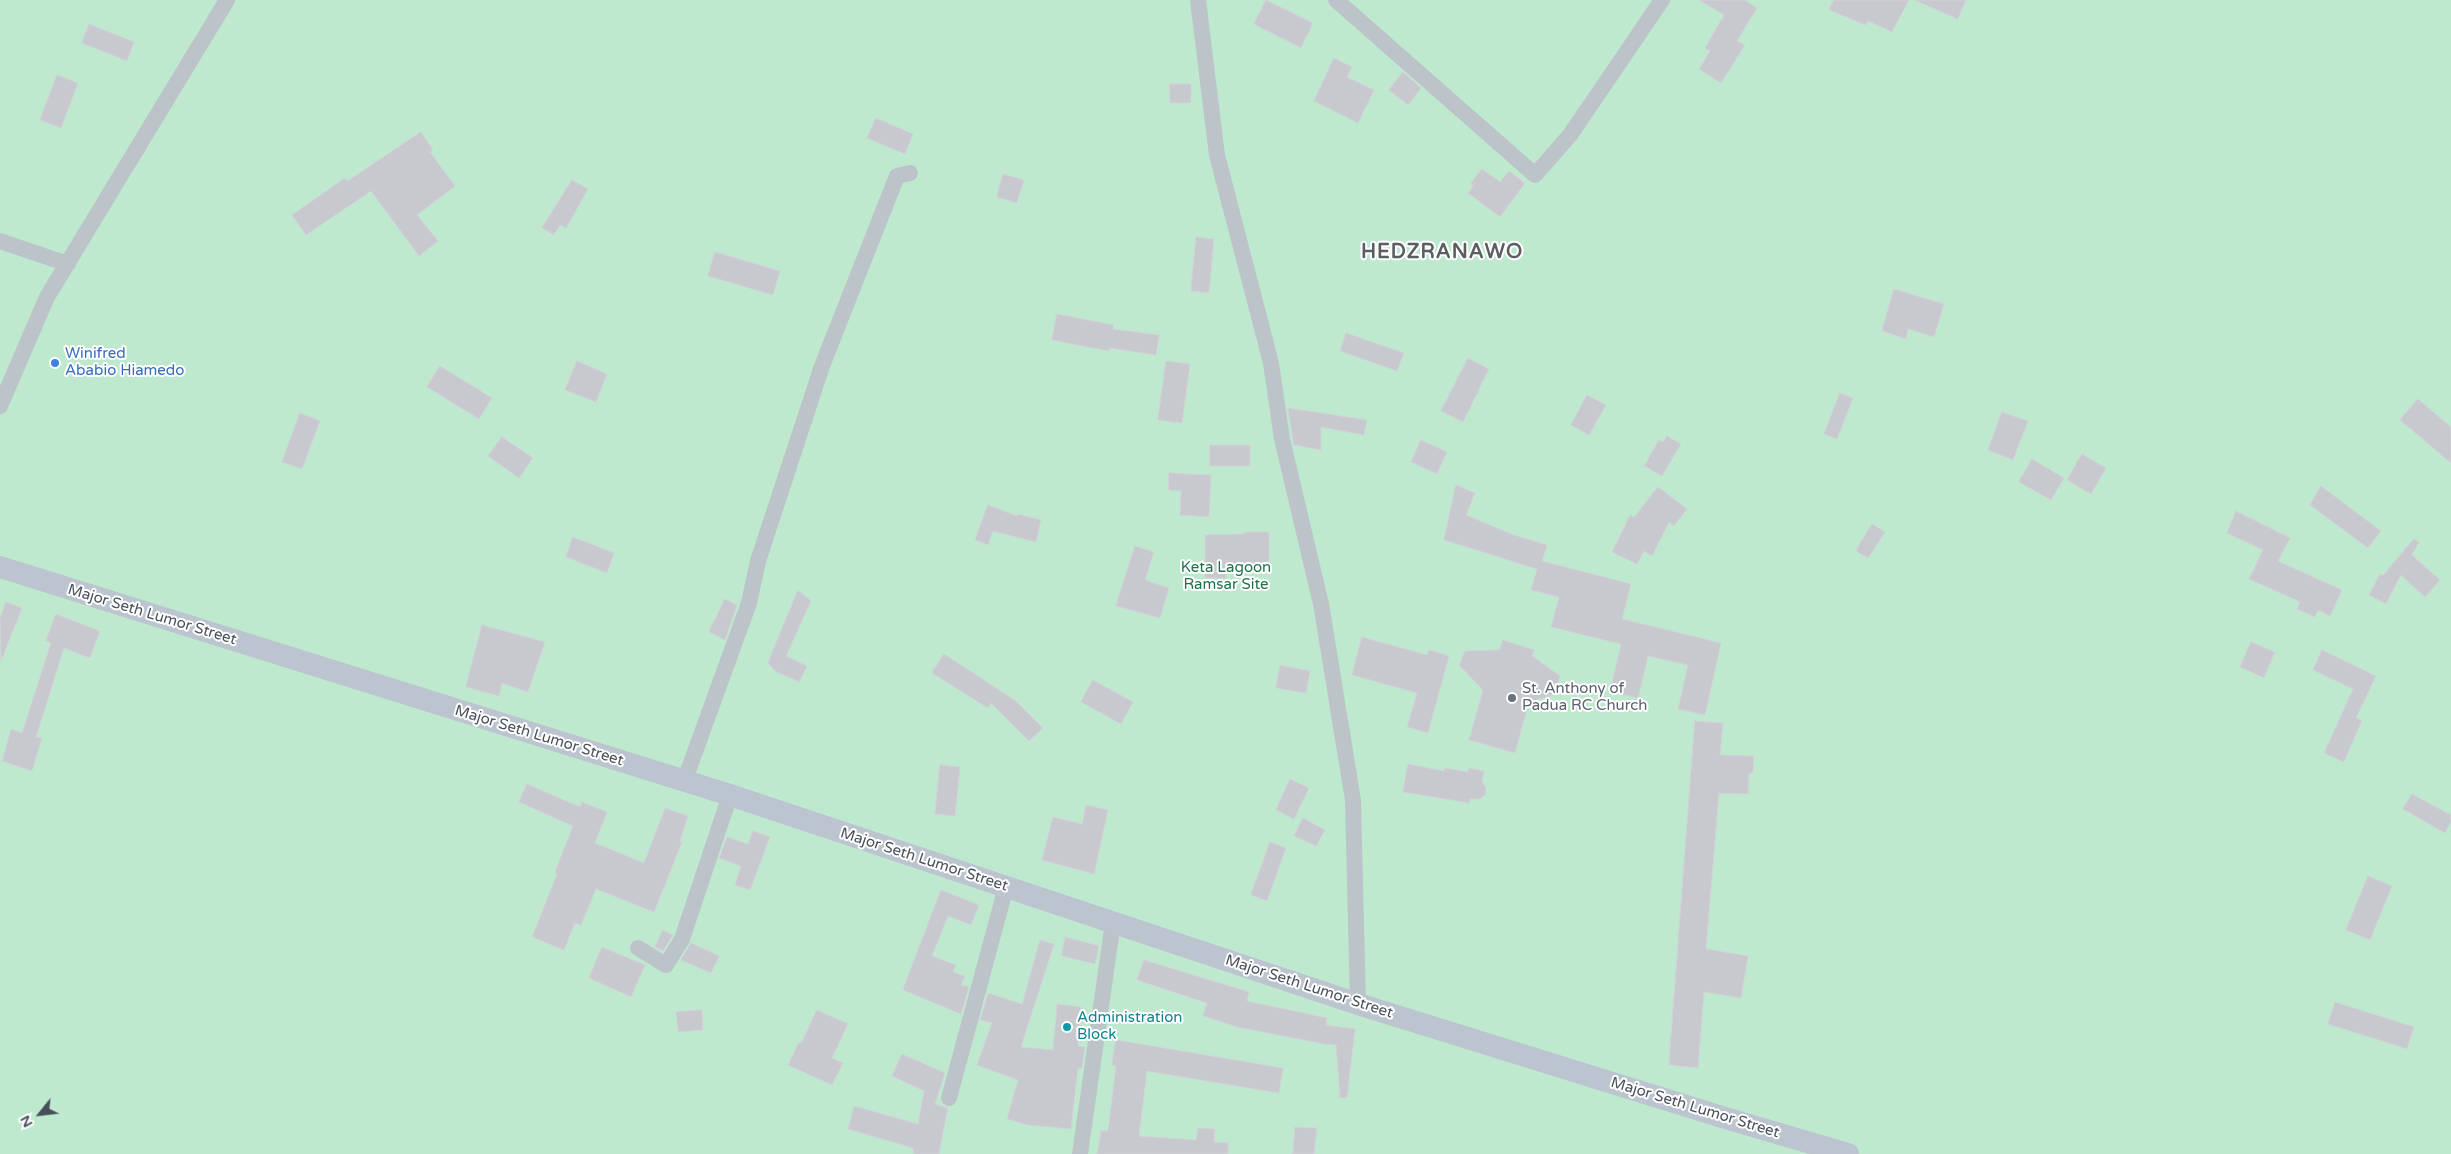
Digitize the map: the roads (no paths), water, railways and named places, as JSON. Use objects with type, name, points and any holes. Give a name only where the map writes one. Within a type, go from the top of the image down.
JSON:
[{"type":"main road","name":"Major Seth Lumor Street","points":[[0,567],[730,795],[1358,1004],[1848,1154]]},
{"type":"street","points":[[0,406],[48,297],[227,0]]},
{"type":"street","points":[[1198,0],[1217,155],[1271,363],[1282,439],[1321,604],[1353,800],[1358,1004]]},
{"type":"street","points":[[1336,0],[1535,175],[1570,135],[1662,0]]},
{"type":"street","points":[[684,782],[749,603],[758,561],[822,366],[897,176],[910,173]]},
{"type":"street","points":[[0,241],[68,264]]},
{"type":"street","points":[[638,948],[666,965],[682,939],[730,795]]},
{"type":"street","points":[[949,1098],[1006,887]]},
{"type":"street","points":[[1080,1154],[1113,922]]},
{"type":"place","name":"Winifred Ababio Hiamedo","points":[[55,363]]},
{"type":"place","name":"St. Anthony of Padua RC Church","points":[[1512,698]]},
{"type":"place","name":"Administration Block","points":[[1067,1027]]},
{"type":"district","name":"HEDZRANAWO","points":[[1442,253]]},
{"type":"park label","name":"Keta Lagoon Ramsar Site","points":[[1226,576]]}]
